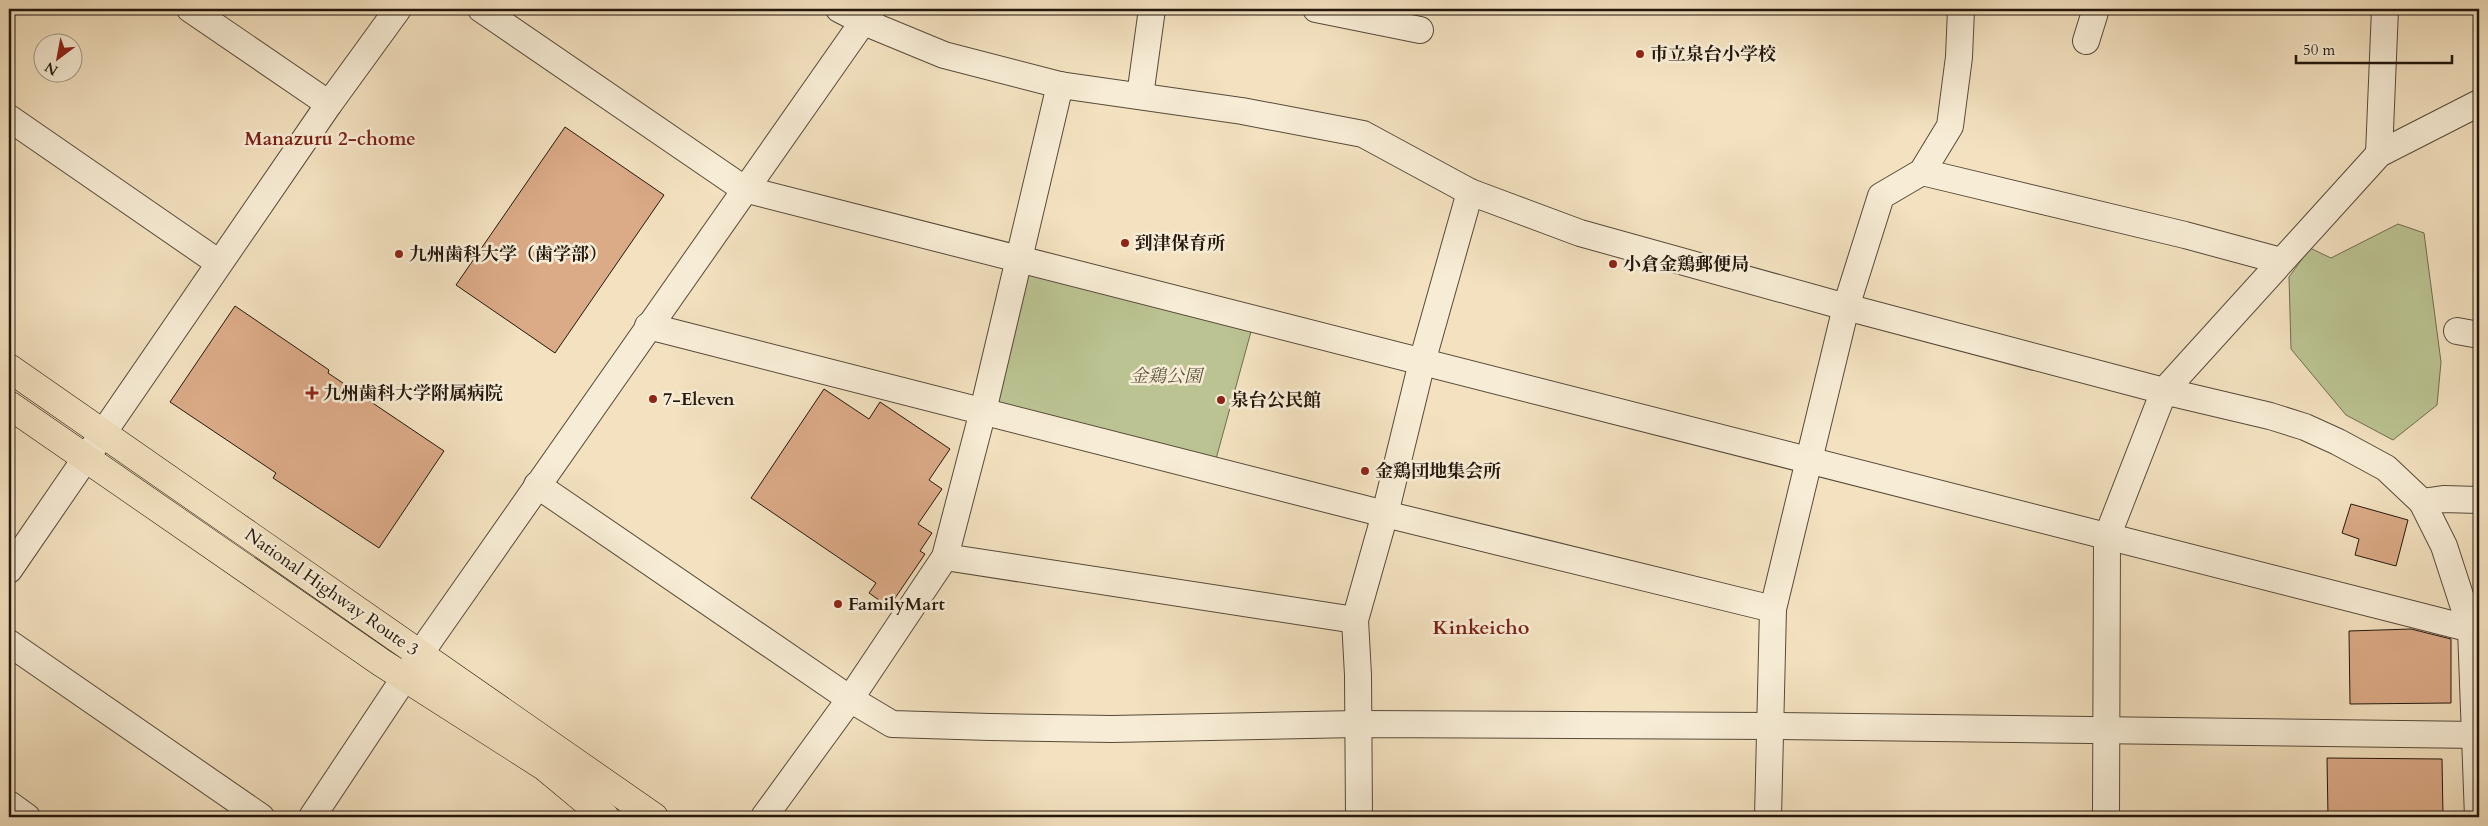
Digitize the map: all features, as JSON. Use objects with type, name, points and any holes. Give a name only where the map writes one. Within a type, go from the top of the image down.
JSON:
[{"type":"highway","name":"National Highway Route 3","points":[[9,368],[654,817]]},
{"type":"highway","name":"National Highway Route 3","points":[[9,405],[405,678],[545,767],[605,817]]},
{"type":"street","points":[[190,9],[329,104]]},
{"type":"street","points":[[9,570],[329,104],[398,9]]},
{"type":"street","points":[[481,9],[744,189],[2471,629]]},
{"type":"street","points":[[839,9],[868,16],[944,55],[1060,85],[1242,110],[1364,134],[1470,192],[1580,233],[1846,307],[2164,391],[2270,416],[2305,427],[2338,442],[2386,468],[2422,502],[2444,546],[2471,629],[2478,735],[2478,817]]},
{"type":"street","points":[[1140,96],[1152,9]]},
{"type":"street","points":[[1316,9],[1420,30]]},
{"type":"street","points":[[1768,817],[1773,609],[1846,307],[1881,196],[1922,172],[1950,126],[1959,57],[1961,9]]},
{"type":"street","points":[[2086,42],[2096,9]]},
{"type":"street","points":[[2379,154],[2385,9]]},
{"type":"street","points":[[312,817],[431,638],[537,485],[744,189],[868,16]]},
{"type":"street","points":[[764,817],[850,699],[945,557],[983,411],[1060,85]]},
{"type":"street","points":[[2106,817],[2108,730],[2107,537],[2164,391],[2379,154],[2479,103]]},
{"type":"street","points":[[9,118],[219,263]]},
{"type":"street","points":[[1922,172],[2185,234],[2282,261]]},
{"type":"street","points":[[1358,817],[1358,675],[1355,620],[1385,514],[1422,362],[1470,192]]},
{"type":"street","points":[[648,326],[1385,514],[1773,609]]},
{"type":"street","points":[[537,485],[850,699],[892,724],[1112,729],[1357,724],[1771,726],[2478,735]]},
{"type":"street","points":[[2422,502],[2443,498],[2479,500]]},
{"type":"street","points":[[945,557],[1355,620]]},
{"type":"street","points":[[9,643],[261,817]]},
{"type":"street","points":[[9,804],[27,817]]},
{"type":"green space","points":[[2398,224],[2424,233],[2441,362],[2437,405],[2393,440],[2346,415],[2291,349],[2289,277],[2310,248],[2331,258]]},
{"type":"green space","name":"金鶏公園","points":[[1027,273],[1252,328],[1216,459],[995,402]]},
{"type":"building","points":[[565,127],[664,195],[555,353],[456,285]]},
{"type":"building","points":[[235,306],[329,370],[328,373],[444,451],[379,548],[273,478],[276,473],[170,402]]},
{"type":"building","points":[[824,389],[869,419],[880,402],[950,449],[929,480],[942,489],[918,524],[932,533],[920,551],[925,554],[889,607],[869,593],[876,583],[751,498]]},
{"type":"building","points":[[2351,504],[2408,520],[2396,566],[2355,555],[2359,539],[2342,533]]},
{"type":"building","points":[[2411,629],[2451,639],[2451,703],[2350,704],[2349,631]]},
{"type":"building","points":[[2327,758],[2442,759],[2443,817],[2328,817]]},
{"type":"place","name":"市立泉台小学校","points":[[1640,54]]},
{"type":"place","name":"到津保育所","points":[[1125,243]]},
{"type":"place","name":"九州歯科大学（歯学部）","points":[[399,254]]},
{"type":"place","name":"小倉金鶏郵便局","points":[[1613,264]]},
{"type":"place","name":"九州歯科大学附属病院","points":[[312,393]]},
{"type":"place","name":"7-Eleven","points":[[653,399]]},
{"type":"place","name":"泉台公民館","points":[[1221,400]]},
{"type":"place","name":"金鶏団地集会所","points":[[1365,471]]},
{"type":"place","name":"FamilyMart","points":[[838,604]]},
{"type":"district","name":"Manazuru 2-chome","points":[[330,138]]},
{"type":"district","name":"Kinkeicho","points":[[1481,627]]}]
